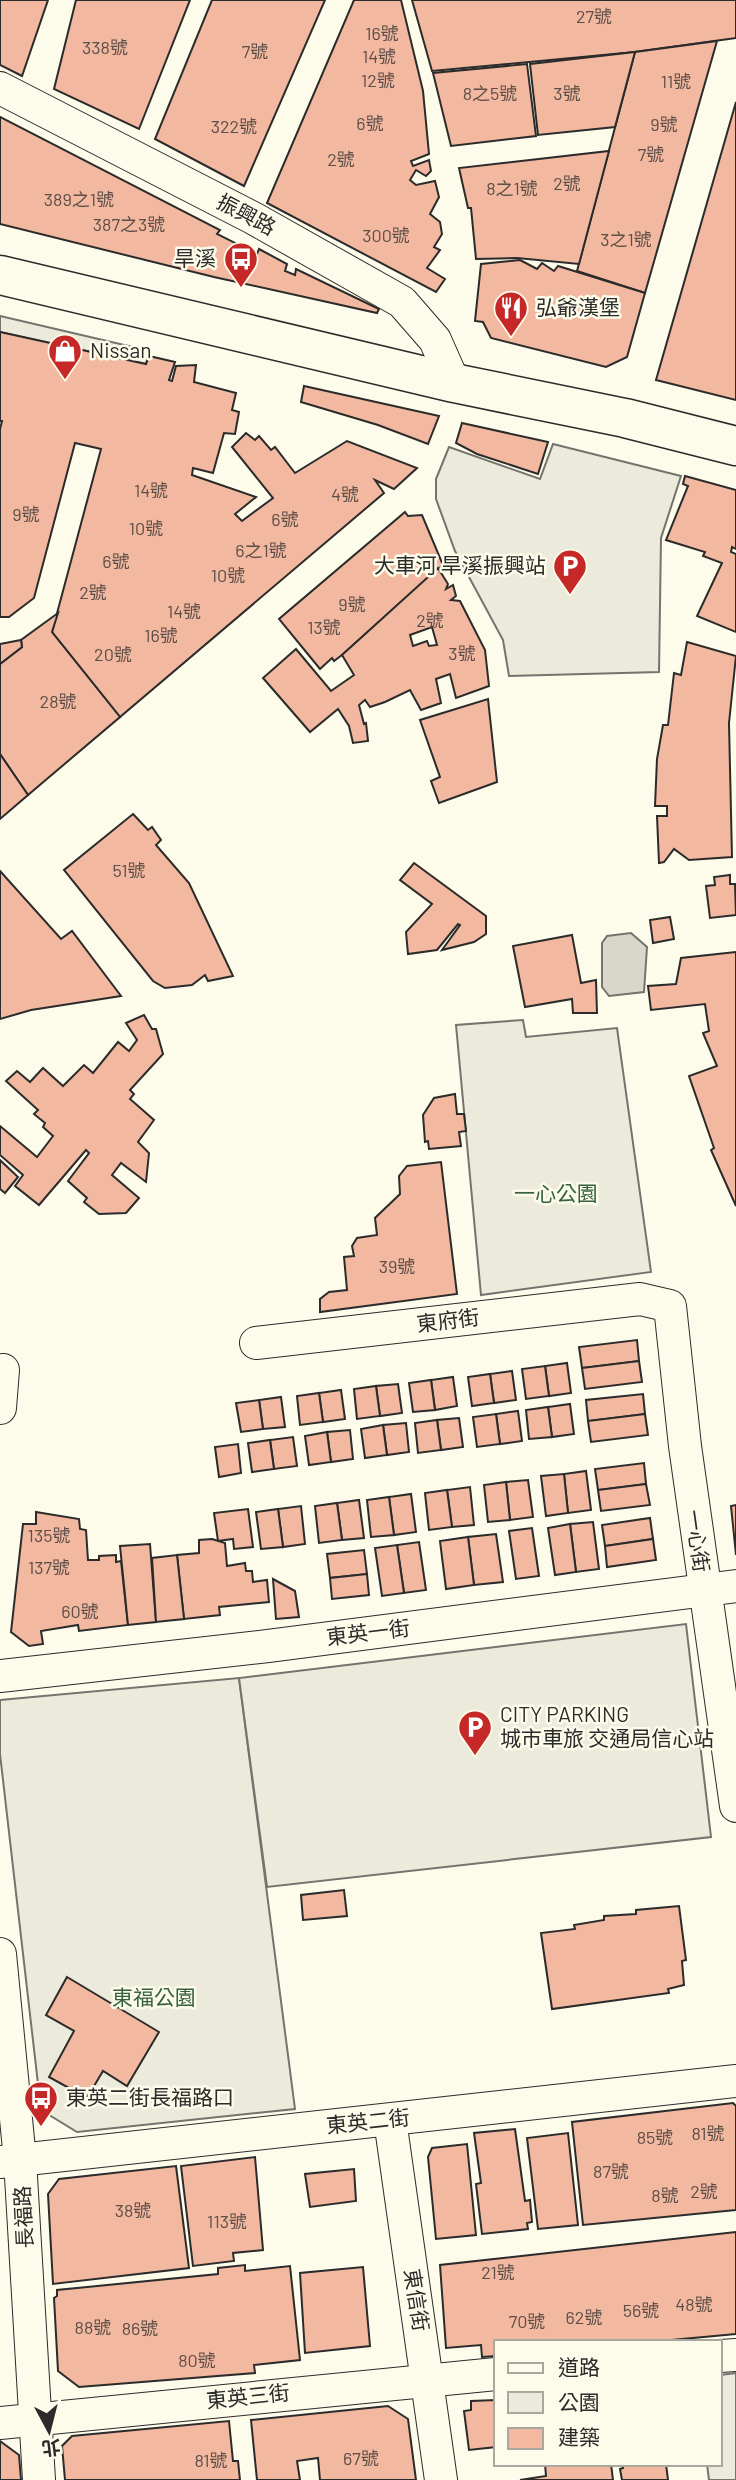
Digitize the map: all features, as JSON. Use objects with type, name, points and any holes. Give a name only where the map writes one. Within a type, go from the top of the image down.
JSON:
[{"type":"main road","points":[[0,275],[454,383],[625,418],[736,446]]},
{"type":"street","name":"振興路","points":[[0,88],[253,218],[402,302],[435,340],[454,383]]},
{"type":"street","name":"東府街","points":[[256,1343],[640,1299]]},
{"type":"street","name":"一心街","points":[[640,1299],[670,1306],[685,1447],[736,1806]]},
{"type":"street","points":[[0,1408],[3,1370]]},
{"type":"street","name":"東英一街","points":[[0,1676],[268,1646],[736,1586]]},
{"type":"street","name":"長福路","points":[[0,1954],[10,2161],[36,2419],[39,2480]]},
{"type":"street","name":"東英二街","points":[[10,2161],[736,2081]]},
{"type":"street","name":"東信街","points":[[390,2120],[441,2480]]},
{"type":"street","name":"東英三街","points":[[0,2423],[494,2374]]},
{"type":"green space","name":"一心公園","points":[[523,1020],[526,1037],[617,1028],[651,1272],[481,1295],[456,1025]]},
{"type":"green space","name":"東福公園","points":[[239,1678],[295,2109],[77,2132],[41,2110],[0,1754],[0,1700]]},
{"type":"shaded area","points":[[0,316],[150,351],[146,364],[0,332]]},
{"type":"shaded area","name":"大車河 旱溪振興站","points":[[553,444],[681,476],[661,538],[659,672],[509,676],[503,640],[455,551],[436,499],[436,479],[449,447],[540,479]]},
{"type":"shaded area","points":[[631,933],[647,947],[644,992],[609,996],[602,987],[602,943],[607,936]]},
{"type":"shaded area","name":"CITY PARKING 城市車旅 交通局信心站","points":[[686,1624],[711,1837],[267,1887],[239,1678]]},
{"type":"shaded area","points":[[736,2373],[736,2480],[709,2480],[707,2466],[722,2466],[722,2375]]},
{"type":"building","points":[[0,0],[48,0],[22,76],[0,65]]},
{"type":"building","points":[[76,0],[190,0],[139,129],[54,89]]},
{"type":"building","points":[[212,0],[325,0],[244,186],[155,139]]},
{"type":"building","points":[[354,0],[401,0],[423,91],[429,154],[411,161],[413,166],[429,160],[431,171],[426,176],[416,170],[410,180],[416,185],[435,181],[439,197],[430,214],[440,222],[442,234],[434,247],[440,250],[427,268],[445,279],[436,292],[267,203]]},
{"type":"building","points":[[412,0],[736,0],[736,38],[635,52],[432,71]]},
{"type":"building","points":[[717,41],[645,293],[577,271],[635,52]]},
{"type":"building","points":[[635,52],[615,127],[538,135],[530,64]]},
{"type":"building","points":[[527,64],[536,136],[451,146],[433,73]]},
{"type":"building","points":[[736,102],[736,400],[656,380]]},
{"type":"building","points":[[0,117],[220,230],[217,234],[257,254],[259,249],[287,264],[285,271],[295,275],[296,269],[379,309],[377,313],[214,277],[0,224]]},
{"type":"building","points":[[609,151],[579,264],[517,258],[476,259],[471,208],[468,208],[459,168]]},
{"type":"building","points":[[520,260],[537,269],[542,263],[554,271],[558,266],[645,293],[627,357],[606,367],[491,338],[483,322],[475,321],[481,264]]},
{"type":"building","points":[[0,332],[146,364],[149,356],[175,362],[169,380],[172,381],[176,366],[196,365],[194,382],[236,393],[232,410],[239,412],[235,434],[224,433],[213,473],[193,468],[192,475],[256,497],[235,514],[242,521],[273,498],[232,447],[246,433],[255,440],[259,436],[271,450],[275,447],[295,473],[347,441],[417,468],[394,489],[375,480],[384,493],[120,717],[52,632],[101,449],[75,443],[34,598],[9,617],[0,617]]},
{"type":"building","points":[[304,386],[439,416],[428,444],[378,425],[301,402]]},
{"type":"building","points":[[462,423],[548,442],[538,474],[477,454],[456,443]]},
{"type":"building","points":[[685,476],[736,490],[736,549],[732,547],[731,552],[736,554],[736,632],[697,616],[722,563],[703,556],[705,552],[666,540],[688,486],[683,484]]},
{"type":"building","points":[[405,512],[408,516],[422,515],[443,565],[342,655],[334,661],[332,658],[320,669],[279,619]]},
{"type":"building","points":[[438,568],[448,584],[446,589],[453,585],[456,596],[451,600],[460,601],[485,650],[489,686],[456,698],[450,674],[436,679],[441,703],[421,710],[410,690],[370,707],[365,700],[359,705],[364,724],[366,723],[368,741],[353,743],[349,726],[338,709],[310,732],[263,678],[296,649],[331,691],[354,675],[342,655]],"holes":[[[432,627],[437,645],[429,646],[427,641],[413,646],[410,635]]]},
{"type":"building","points":[[58,613],[52,632],[120,717],[28,795],[0,754],[0,664],[22,647],[21,640]]},
{"type":"building","points":[[21,640],[22,647],[0,664],[0,644]]},
{"type":"building","points":[[687,642],[736,656],[729,723],[732,857],[689,860],[674,849],[664,862],[659,863],[657,816],[667,816],[667,806],[655,806],[657,759],[663,725],[668,725],[674,673],[681,675]]},
{"type":"building","points":[[488,699],[497,782],[439,803],[431,781],[440,777],[420,720]]},
{"type":"building","points":[[0,754],[28,795],[0,819]]},
{"type":"building","points":[[133,814],[148,830],[152,827],[161,840],[156,845],[189,883],[233,976],[208,981],[205,975],[192,985],[165,988],[153,981],[64,870]]},
{"type":"building","points":[[414,863],[486,916],[486,934],[474,942],[442,950],[460,925],[458,924],[437,950],[408,954],[406,932],[432,904],[400,880]]},
{"type":"building","points":[[0,871],[61,939],[72,931],[121,996],[31,1010],[0,1019]]},
{"type":"building","points":[[730,875],[730,884],[735,884],[736,915],[710,918],[706,886],[715,885],[714,877]]},
{"type":"building","points":[[670,917],[674,939],[653,943],[650,920]]},
{"type":"building","points":[[572,935],[581,983],[596,980],[597,1013],[573,1013],[572,999],[525,1007],[513,946]]},
{"type":"building","points":[[736,952],[736,1206],[711,1150],[714,1148],[689,1076],[717,1066],[703,1033],[709,1031],[705,1004],[651,1010],[648,986],[676,984],[681,958]]},
{"type":"building","points":[[144,1015],[152,1029],[156,1029],[163,1054],[130,1090],[134,1094],[130,1099],[154,1120],[138,1142],[149,1153],[146,1182],[121,1163],[112,1175],[139,1198],[126,1213],[99,1214],[84,1202],[87,1198],[68,1181],[89,1153],[86,1150],[39,1205],[15,1186],[23,1175],[0,1155],[0,1126],[37,1157],[53,1136],[43,1127],[45,1123],[34,1114],[38,1110],[6,1081],[17,1071],[30,1082],[43,1068],[63,1086],[84,1065],[93,1073],[118,1042],[129,1051],[137,1040],[126,1023]]},
{"type":"building","points":[[455,1094],[457,1114],[464,1114],[466,1131],[459,1132],[461,1146],[429,1149],[428,1141],[425,1142],[423,1115],[434,1098]]},
{"type":"building","points":[[0,1160],[18,1177],[5,1193],[0,1189]]},
{"type":"building","points":[[441,1162],[457,1294],[320,1312],[320,1299],[329,1292],[347,1290],[344,1257],[354,1256],[352,1246],[357,1238],[377,1235],[375,1218],[400,1194],[399,1176],[407,1166]]},
{"type":"building","points":[[637,1340],[639,1361],[582,1368],[579,1347]]},
{"type":"building","points":[[639,1361],[642,1382],[585,1389],[582,1368]]},
{"type":"building","points":[[567,1363],[571,1393],[549,1396],[545,1366]]},
{"type":"building","points":[[545,1366],[549,1396],[526,1399],[522,1369]]},
{"type":"building","points":[[512,1371],[516,1400],[494,1403],[490,1374]]},
{"type":"building","points":[[490,1374],[494,1403],[472,1406],[468,1377]]},
{"type":"building","points":[[453,1377],[457,1406],[435,1410],[431,1380]]},
{"type":"building","points":[[431,1380],[435,1410],[413,1412],[409,1383]]},
{"type":"building","points":[[398,1384],[402,1413],[380,1416],[376,1386]]},
{"type":"building","points":[[376,1386],[380,1416],[357,1419],[354,1389]]},
{"type":"building","points":[[341,1390],[345,1419],[323,1422],[319,1393]]},
{"type":"building","points":[[319,1393],[323,1422],[300,1425],[297,1396]]},
{"type":"building","points":[[643,1394],[645,1414],[588,1421],[586,1400]]},
{"type":"building","points":[[281,1397],[285,1427],[263,1429],[259,1400]]},
{"type":"building","points":[[259,1400],[263,1429],[241,1432],[236,1403]]},
{"type":"building","points":[[570,1404],[574,1434],[552,1437],[548,1407]]},
{"type":"building","points":[[548,1407],[552,1437],[529,1439],[526,1410]]},
{"type":"building","points":[[518,1411],[522,1441],[500,1444],[496,1414]]},
{"type":"building","points":[[496,1414],[500,1444],[477,1447],[473,1417]]},
{"type":"building","points":[[645,1414],[648,1435],[591,1442],[588,1421]]},
{"type":"building","points":[[459,1418],[463,1447],[441,1450],[437,1420]]},
{"type":"building","points":[[437,1420],[441,1450],[418,1453],[415,1423]]},
{"type":"building","points":[[406,1423],[409,1452],[387,1455],[383,1425]]},
{"type":"building","points":[[383,1425],[387,1455],[365,1458],[361,1429]]},
{"type":"building","points":[[350,1430],[353,1459],[331,1462],[327,1432]]},
{"type":"building","points":[[327,1432],[331,1462],[309,1465],[305,1436]]},
{"type":"building","points":[[293,1437],[297,1466],[274,1469],[270,1440]]},
{"type":"building","points":[[270,1440],[274,1469],[252,1472],[248,1443]]},
{"type":"building","points":[[238,1444],[241,1473],[219,1477],[215,1447]]},
{"type":"building","points":[[644,1463],[646,1484],[598,1490],[595,1469]]},
{"type":"building","points":[[586,1471],[591,1510],[568,1513],[564,1474]]},
{"type":"building","points":[[564,1474],[568,1513],[546,1516],[541,1476]]},
{"type":"building","points":[[528,1480],[533,1517],[510,1520],[506,1482]]},
{"type":"building","points":[[506,1482],[510,1520],[488,1522],[484,1485]]},
{"type":"building","points":[[646,1484],[650,1505],[601,1511],[598,1490]]},
{"type":"building","points":[[470,1487],[474,1525],[452,1527],[447,1490]]},
{"type":"building","points":[[447,1490],[452,1527],[429,1530],[425,1493]]},
{"type":"building","points":[[411,1494],[416,1532],[394,1535],[389,1497]]},
{"type":"building","points":[[389,1497],[394,1535],[371,1537],[367,1500]]},
{"type":"building","points":[[359,1500],[364,1538],[342,1540],[337,1503]]},
{"type":"building","points":[[337,1503],[342,1540],[319,1543],[315,1506]]},
{"type":"building","points":[[736,1505],[736,1555],[731,1506]]},
{"type":"building","points":[[301,1506],[305,1544],[283,1547],[278,1509]]},
{"type":"building","points":[[248,1509],[253,1547],[234,1549],[233,1539],[218,1541],[214,1513]]},
{"type":"building","points":[[278,1509],[283,1547],[261,1549],[256,1512]]},
{"type":"building","points":[[36,1512],[79,1519],[80,1529],[86,1530],[88,1560],[116,1555],[116,1562],[121,1561],[128,1625],[79,1631],[78,1625],[41,1631],[43,1644],[29,1646],[11,1632],[23,1524],[36,1524]]},
{"type":"building","points":[[650,1518],[653,1539],[605,1546],[602,1525]]},
{"type":"building","points":[[593,1522],[599,1569],[576,1572],[570,1524]]},
{"type":"building","points":[[570,1524],[576,1572],[555,1575],[548,1528]]},
{"type":"building","points":[[532,1528],[539,1576],[516,1579],[509,1531]]},
{"type":"building","points":[[496,1534],[503,1582],[474,1585],[468,1537]]},
{"type":"building","points":[[468,1537],[474,1585],[446,1589],[440,1541]]},
{"type":"building","points":[[212,1539],[225,1543],[227,1566],[245,1563],[246,1571],[252,1571],[253,1582],[267,1580],[269,1602],[219,1607],[220,1615],[184,1619],[177,1555],[199,1553],[199,1540]]},
{"type":"building","points":[[653,1539],[656,1560],[607,1567],[605,1546]]},
{"type":"building","points":[[419,1542],[426,1590],[404,1593],[397,1545]]},
{"type":"building","points":[[150,1544],[156,1622],[128,1625],[120,1546]]},
{"type":"building","points":[[397,1545],[404,1593],[382,1596],[375,1548]]},
{"type":"building","points":[[364,1550],[367,1574],[330,1578],[327,1554]]},
{"type":"building","points":[[177,1555],[184,1619],[156,1622],[152,1558]]},
{"type":"building","points":[[367,1574],[369,1595],[332,1599],[330,1578]]},
{"type":"building","points":[[273,1579],[295,1591],[299,1617],[276,1619]]},
{"type":"building","points":[[344,1890],[347,1916],[303,1920],[301,1895]]},
{"type":"building","points":[[679,1906],[686,1960],[682,1961],[684,1985],[668,1989],[669,1993],[552,2009],[541,1933],[575,1929],[574,1925],[604,1920],[604,1916],[636,1914],[636,1910]]},
{"type":"building","points":[[67,1977],[159,2032],[127,2086],[103,2071],[87,2098],[49,2077],[74,2031],[46,2015]]},
{"type":"building","points":[[733,2103],[736,2106],[736,2210],[583,2225],[572,2122]]},
{"type":"building","points":[[515,2129],[525,2201],[530,2200],[532,2222],[527,2223],[528,2229],[482,2234],[476,2184],[481,2183],[474,2133]]},
{"type":"building","points":[[568,2133],[578,2225],[538,2229],[527,2138]]},
{"type":"building","points":[[467,2144],[476,2235],[436,2239],[428,2157],[432,2148]]},
{"type":"building","points":[[255,2157],[263,2250],[233,2253],[234,2261],[193,2266],[181,2166]]},
{"type":"building","points":[[176,2166],[189,2268],[53,2284],[48,2194],[59,2179]]},
{"type":"building","points":[[354,2169],[356,2201],[310,2207],[305,2174]]},
{"type":"building","points":[[736,2232],[736,2334],[672,2340],[494,2340],[494,2356],[482,2357],[481,2345],[446,2348],[440,2265]]},
{"type":"building","points":[[245,2265],[245,2271],[290,2266],[300,2360],[254,2365],[255,2373],[79,2387],[58,2371],[54,2298],[57,2296],[57,2290],[218,2274],[218,2268]]},
{"type":"building","points":[[363,2267],[370,2346],[305,2353],[300,2273]]},
{"type":"building","points":[[494,2400],[494,2447],[469,2450],[464,2411],[471,2410],[471,2401]]},
{"type":"building","points":[[388,2406],[408,2419],[416,2480],[320,2480],[318,2458],[297,2461],[300,2480],[257,2480],[251,2420]]},
{"type":"building","points":[[229,2421],[233,2461],[238,2461],[240,2480],[65,2480],[62,2446],[72,2436]]},
{"type":"building","points":[[0,2441],[19,2455],[21,2480],[0,2480]]},
{"type":"building","points":[[545,2466],[611,2466],[613,2480],[520,2480],[546,2476]]},
{"type":"building","points":[[666,2466],[668,2480],[622,2480],[620,2469]]},
{"type":"place","name":"旱溪","points":[[241,289]]},
{"type":"place","name":"弘爺漢堡","points":[[511,338]]},
{"type":"place","name":"Nissan","points":[[65,381]]},
{"type":"place","name":"大車河 旱溪振興站","points":[[570,596]]},
{"type":"place","name":"CITY PARKING 城市車旅 交通局信心站","points":[[475,1757]]},
{"type":"place","name":"東英二街長福路口","points":[[41,2128]]}]
